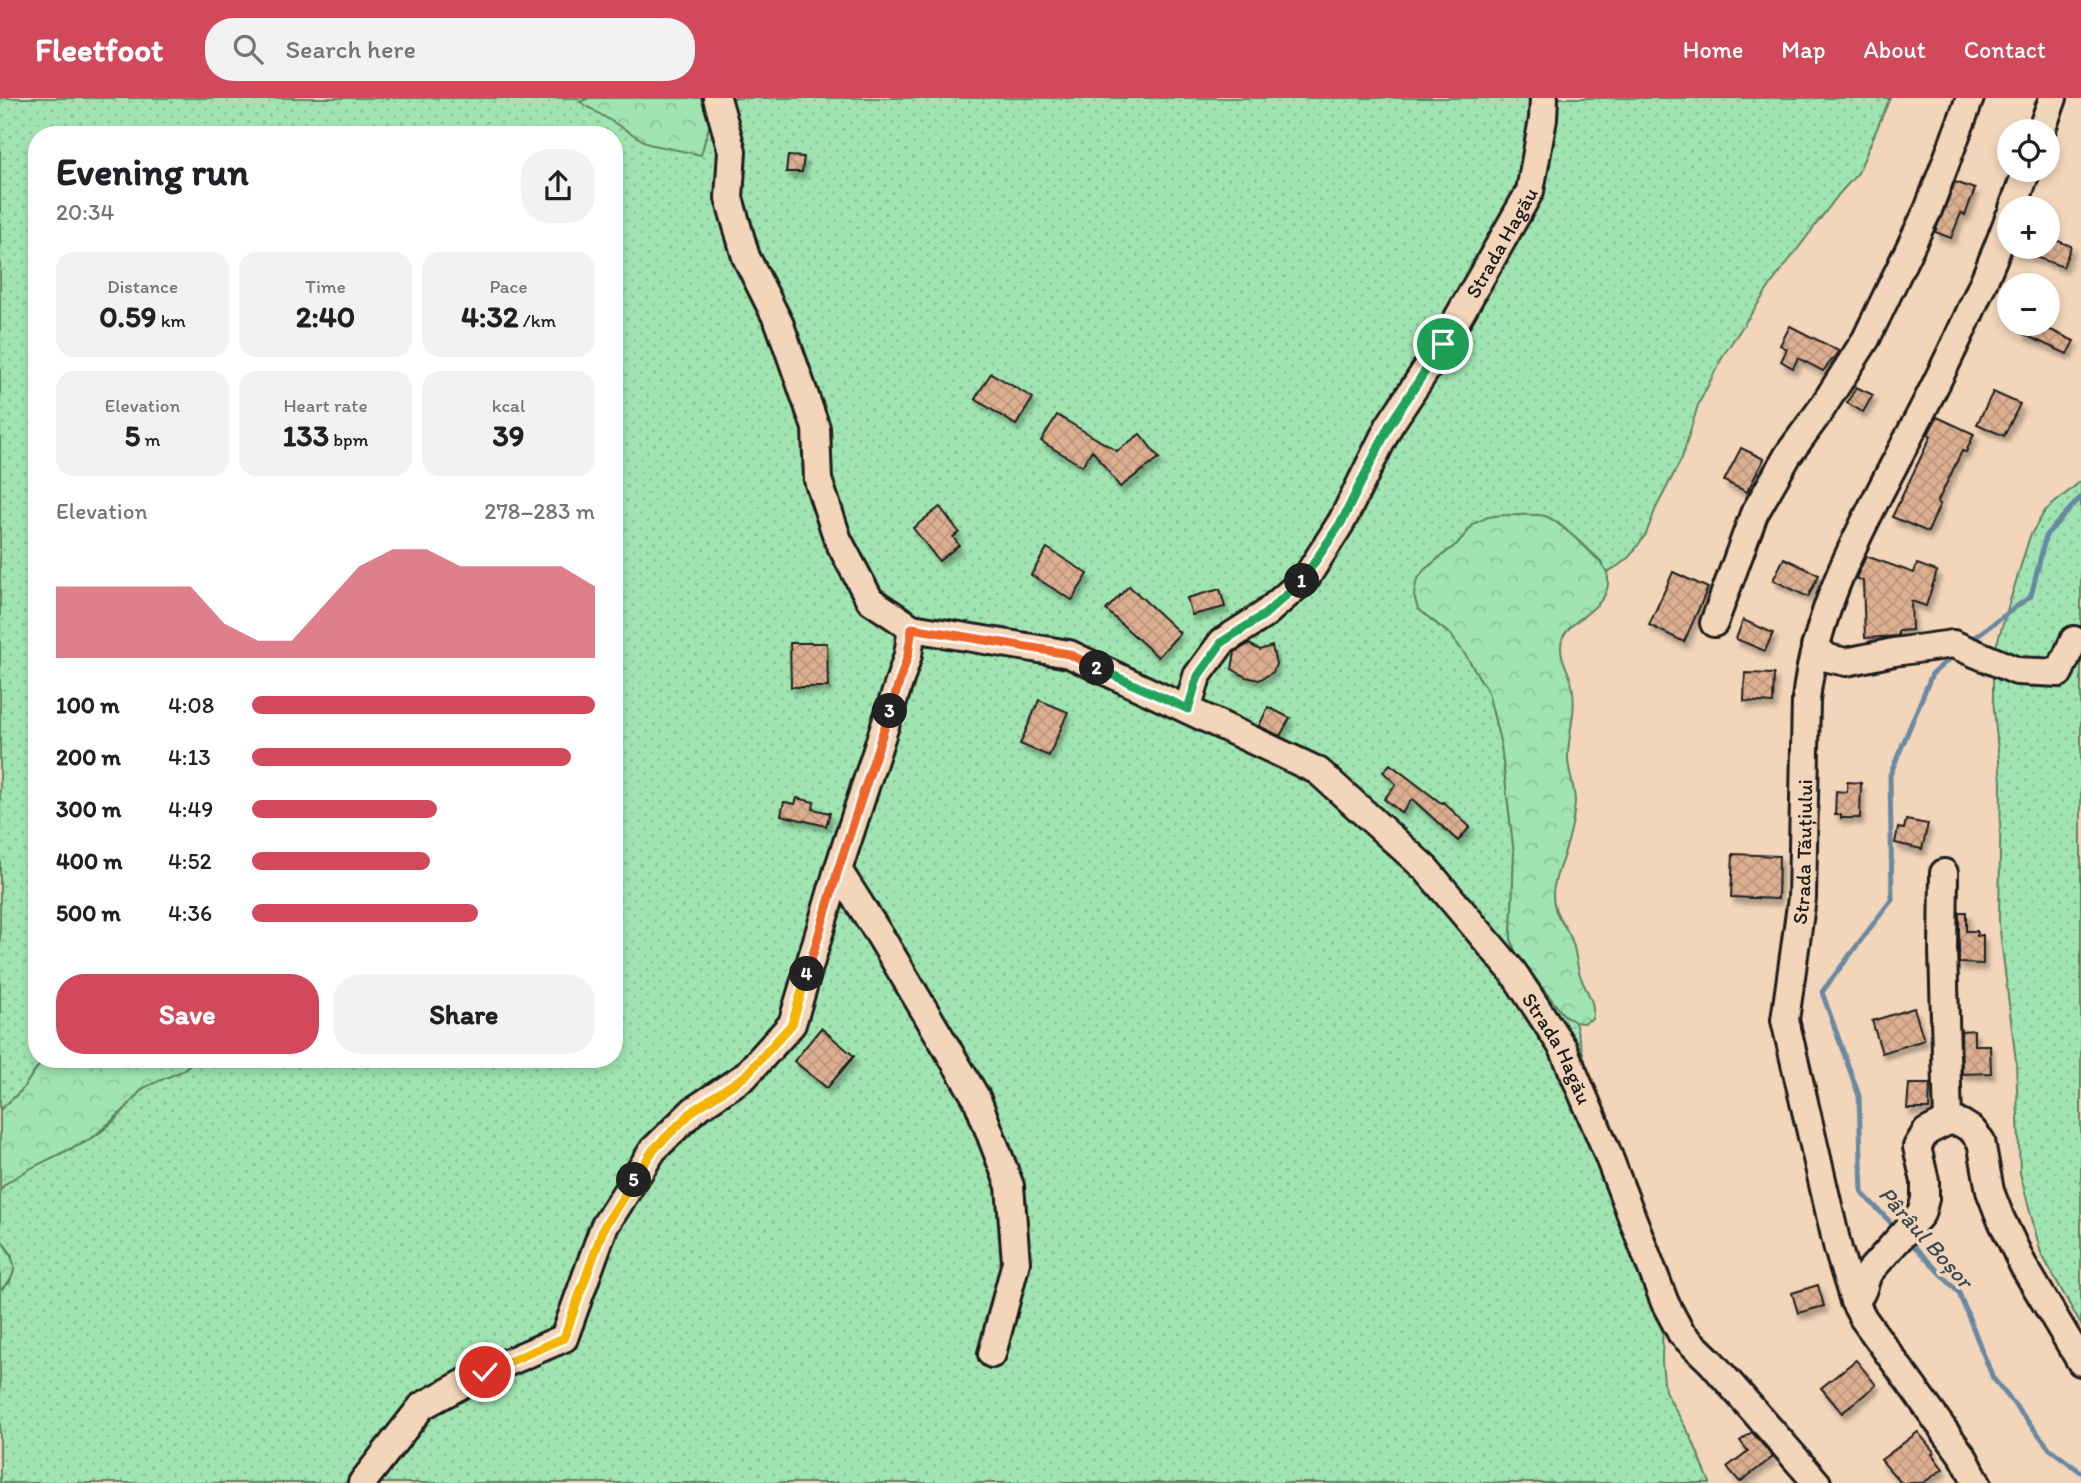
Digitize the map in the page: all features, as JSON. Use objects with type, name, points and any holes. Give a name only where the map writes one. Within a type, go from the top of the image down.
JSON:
[{"type":"street","points":[[362,1483],[422,1406],[485,1372],[564,1338],[604,1227],[653,1150],[694,1110],[745,1076],[792,1024],[838,870],[908,655],[912,628],[870,600],[838,540],[818,480],[816,428],[780,325],[746,257],[729,198],[732,151],[717,98]]},
{"type":"street","name":"Strada Hagău","points":[[1188,709],[1198,676],[1222,642],[1264,615],[1306,578],[1342,521],[1389,426],[1443,344],[1530,191],[1544,119],[1544,98]]},
{"type":"street","points":[[1714,623],[1754,514],[1788,455],[1866,339],[1928,210],[1970,98]]},
{"type":"street","points":[[2045,119],[2053,98]]},
{"type":"street","name":"Strada Tăuțiului","points":[[1977,1483],[1964,1458],[1863,1318],[1854,1301],[1838,1249],[1785,1020],[1802,898],[1806,700],[1809,670],[1820,627],[1851,548],[1929,396],[1997,250]]},
{"type":"street","name":"Strada Hagău","points":[[912,628],[1069,654],[1188,709],[1318,771],[1426,869],[1513,972],[1563,1048],[1605,1147],[1665,1303],[1681,1333],[1711,1362],[1818,1483]]},
{"type":"street","points":[[1815,647],[1828,658],[1846,662],[1953,644],[2017,671],[2059,673],[2074,640]]},
{"type":"street","points":[[838,870],[977,1099],[1010,1186],[1016,1262],[992,1354]]},
{"type":"street","points":[[1944,873],[1943,950],[1948,1121]]},
{"type":"street","points":[[1854,1301],[1863,1293],[1864,1281],[1869,1272],[1921,1214],[1925,1199],[1925,1181],[1917,1147],[1926,1132],[1948,1121],[1961,1123],[1972,1130],[1980,1141],[1990,1191],[2000,1217],[2023,1265],[2081,1363]]},
{"type":"green space","points":[[0,98],[1890,98],[1858,173],[1772,283],[1724,354],[1698,405],[1682,458],[1646,534],[1630,556],[1607,572],[1599,559],[1557,522],[1545,516],[1475,523],[1457,544],[1435,561],[1429,618],[1451,635],[1488,692],[1501,745],[1514,853],[1511,938],[1515,952],[1563,1014],[1575,1022],[1587,1069],[1618,1146],[1663,1307],[1662,1363],[1665,1391],[1692,1439],[1710,1483],[0,1483],[0,1290],[10,1282],[12,1255],[0,1238],[0,1190],[32,1166],[94,1137],[115,1120],[144,1088],[186,1068],[623,1068],[623,126],[28,126],[28,1068],[37,1068],[21,1091],[0,1110]]},
{"type":"green space","points":[[589,98],[701,98],[710,123],[701,155],[649,144],[580,102]]},
{"type":"green space","points":[[2081,481],[2081,1325],[2041,1253],[2020,1173],[2016,1061],[1999,923],[2001,781],[1993,671],[1997,643],[2030,536],[2045,511]]},
{"type":"green space","points":[[1502,515],[1535,515],[1551,519],[1589,551],[1607,573],[1605,595],[1566,632],[1561,645],[1573,691],[1568,761],[1575,802],[1570,835],[1555,879],[1553,895],[1555,908],[1571,938],[1580,975],[1592,1002],[1592,1019],[1583,1023],[1575,1022],[1563,1014],[1515,952],[1511,938],[1514,853],[1501,745],[1488,692],[1451,635],[1418,609],[1414,596],[1416,582],[1424,570],[1457,544],[1475,523]]},
{"type":"green space","points":[[37,1068],[185,1068],[143,1088],[124,1110],[92,1138],[29,1169],[0,1190],[0,1110],[21,1091]]},
{"type":"green space","points":[[0,1238],[12,1258],[14,1271],[0,1290]]},
{"type":"building","points":[[788,156],[804,157],[802,172],[786,172]]},
{"type":"building","points":[[1955,182],[1975,189],[1965,215],[1961,213],[1951,238],[1935,232]]},
{"type":"building","points":[[2060,242],[2071,246],[2063,267],[2041,259],[2060,259]]},
{"type":"building","points":[[1790,326],[1839,351],[1823,371],[1798,358],[1793,368],[1781,361],[1787,349],[1780,345]]},
{"type":"building","points":[[2060,334],[2074,341],[2067,354],[2027,336]]},
{"type":"building","points":[[991,373],[1033,398],[1016,425],[975,399]]},
{"type":"building","points":[[1856,387],[1873,395],[1863,412],[1847,403]]},
{"type":"building","points":[[1993,392],[2020,404],[2004,436],[1977,424]]},
{"type":"building","points":[[1057,415],[1117,451],[1140,434],[1159,458],[1120,487],[1092,450],[1082,466],[1041,441]]},
{"type":"building","points":[[1937,417],[1974,434],[1966,452],[1962,451],[1937,503],[1940,504],[1928,532],[1892,517],[1931,436],[1928,434]]},
{"type":"building","points":[[1741,448],[1764,459],[1747,492],[1724,481]]},
{"type":"building","points":[[940,507],[959,532],[953,537],[959,545],[939,561],[913,528]]},
{"type":"building","points":[[1047,548],[1088,574],[1072,600],[1031,575]]},
{"type":"building","points":[[1866,556],[1914,573],[1917,564],[1937,571],[1926,606],[1911,601],[1912,630],[1898,631],[1898,636],[1865,638],[1863,581],[1856,578]]},
{"type":"building","points":[[1784,558],[1819,575],[1808,597],[1773,580]]},
{"type":"building","points":[[1673,572],[1708,588],[1684,642],[1649,625]]},
{"type":"building","points":[[1129,586],[1180,633],[1158,657],[1106,610]]},
{"type":"building","points":[[1220,589],[1225,607],[1192,615],[1187,598]]},
{"type":"building","points":[[1743,620],[1773,633],[1765,651],[1736,639]]},
{"type":"building","points":[[790,643],[827,643],[828,687],[791,687]]},
{"type":"building","points":[[1249,644],[1260,650],[1272,646],[1276,664],[1273,672],[1259,680],[1246,677],[1232,669],[1235,652]]},
{"type":"building","points":[[1745,673],[1774,674],[1773,703],[1744,701]]},
{"type":"building","points":[[1039,700],[1068,712],[1049,756],[1020,744]]},
{"type":"building","points":[[1268,707],[1290,718],[1280,736],[1259,726]]},
{"type":"building","points":[[1390,764],[1443,802],[1470,827],[1458,841],[1412,799],[1402,813],[1384,799],[1396,784],[1383,772]]},
{"type":"building","points":[[1847,782],[1861,783],[1860,818],[1841,818],[1841,815],[1835,815],[1836,791],[1847,792]]},
{"type":"building","points":[[797,798],[814,802],[813,809],[830,813],[826,826],[781,815],[784,802],[795,804]]},
{"type":"building","points":[[1906,820],[1928,824],[1922,849],[1895,843],[1898,828],[1904,829]]},
{"type":"building","points":[[1733,854],[1779,856],[1778,899],[1731,897]]},
{"type":"building","points":[[1959,912],[1966,912],[1966,931],[1977,931],[1977,936],[1983,935],[1983,964],[1959,963]]},
{"type":"building","points":[[1914,1008],[1924,1040],[1882,1053],[1872,1021]]},
{"type":"building","points":[[821,1028],[854,1056],[827,1088],[794,1061]]},
{"type":"building","points":[[1974,1030],[1974,1045],[1990,1045],[1991,1073],[1962,1074],[1961,1031]]},
{"type":"building","points":[[1909,1084],[1930,1084],[1929,1109],[1907,1109]]},
{"type":"building","points":[[1818,1285],[1824,1306],[1798,1313],[1792,1293]]},
{"type":"building","points":[[1856,1360],[1876,1385],[1842,1413],[1821,1388]]},
{"type":"building","points":[[1752,1432],[1773,1457],[1740,1482],[1727,1467],[1748,1451],[1740,1441]]},
{"type":"building","points":[[1918,1432],[1943,1469],[1923,1483],[1901,1483],[1881,1460]]},
{"type":"waterway","name":"Pârâul Boșor","points":[[1968,642],[2031,596],[2046,535],[2081,497]]},
{"type":"waterway","name":"Pârâul Boșor","points":[[1896,1228],[1862,1193],[1859,1096],[1822,992],[1892,899],[1890,775],[1932,674],[1956,653]]},
{"type":"waterway","name":"Pârâul Boșor","points":[[1908,1240],[1959,1293],[1993,1378],[2050,1449],[2081,1472]]},
{"type":"route","points":[[485,1372],[564,1338],[604,1227],[653,1150],[694,1110],[745,1076],[792,1024],[838,870],[908,655],[912,628],[1069,654],[1188,709],[1198,676],[1222,642],[1264,615],[1306,578],[1342,521],[1389,426],[1443,344]]}]
